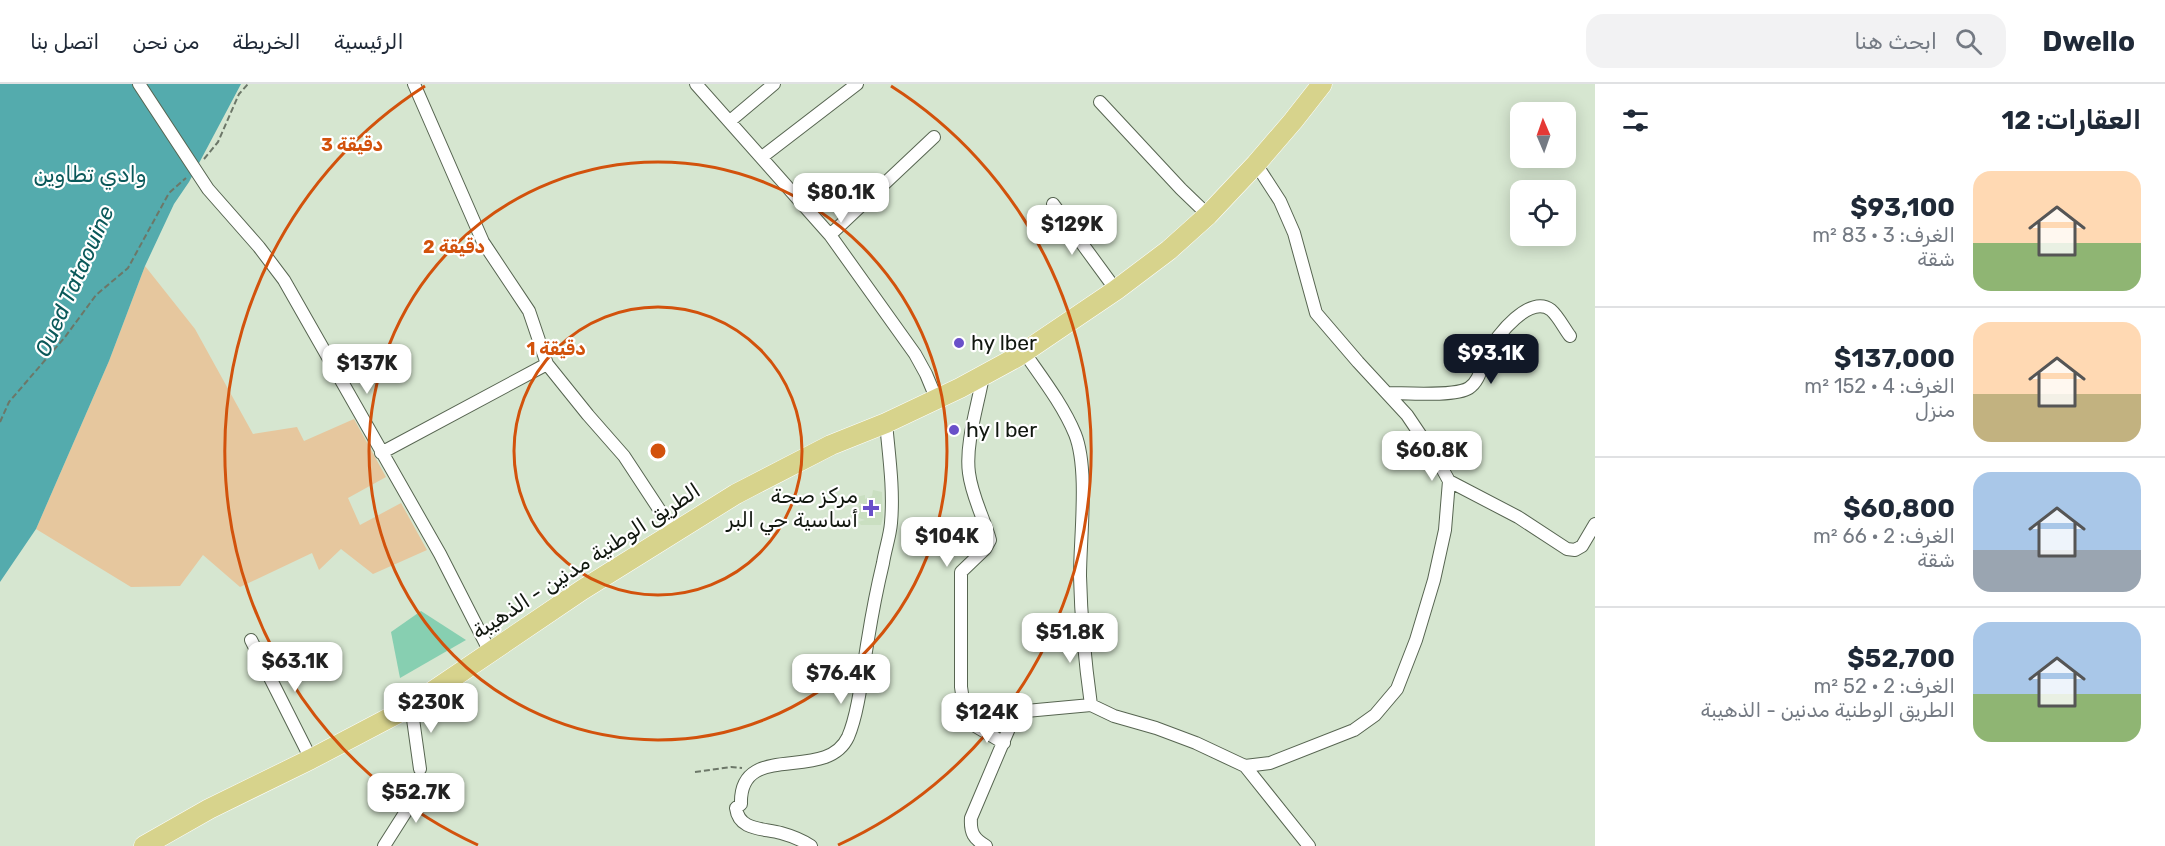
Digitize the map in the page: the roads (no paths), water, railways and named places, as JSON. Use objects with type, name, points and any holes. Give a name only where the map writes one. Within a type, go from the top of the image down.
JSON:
[{"type":"main road","name":"الطريق الوطنية مدنين - الذهيبة","points":[[144,846],[209,809],[408,708],[582,590],[736,494],[831,445],[886,423],[983,376],[1024,352],[1116,290],[1169,250],[1208,215],[1256,164],[1322,84]]},
{"type":"street","points":[[139,84],[208,189],[259,247],[284,280],[440,554],[490,652]]},
{"type":"street","points":[[414,84],[479,234],[529,311],[548,364],[624,456],[674,532]]},
{"type":"street","points":[[696,84],[830,235],[915,354],[936,398]]},
{"type":"street","points":[[730,121],[774,84]]},
{"type":"street","points":[[762,157],[857,84]]},
{"type":"street","points":[[1100,102],[1208,215]]},
{"type":"street","points":[[830,235],[934,137]]},
{"type":"street","points":[[1245,766],[1270,763],[1354,730],[1375,716],[1397,689],[1416,640],[1434,579],[1445,530],[1449,482],[1438,461],[1407,415],[1316,313],[1294,234],[1280,201],[1256,164]]},
{"type":"street","points":[[1053,204],[1116,290]]},
{"type":"street","points":[[1386,393],[1466,390],[1474,384],[1488,352],[1510,323],[1533,306],[1542,306],[1551,310],[1570,336]]},
{"type":"street","points":[[1024,352],[1057,400],[1075,434],[1080,450],[1082,487],[1080,578],[1084,660],[1091,705]]},
{"type":"street","points":[[381,453],[548,364]]},
{"type":"street","points":[[983,376],[969,454],[969,473],[990,540],[985,549],[961,572],[961,687],[964,707],[972,724],[1004,743]]},
{"type":"street","points":[[811,846],[791,836],[749,827],[742,822],[736,808],[741,804],[743,784],[747,777],[758,769],[832,755],[840,749],[848,737],[891,525],[892,497],[886,423]]},
{"type":"street","points":[[1449,482],[1518,517],[1567,549],[1575,550],[1582,546],[1595,524]]},
{"type":"street","points":[[251,640],[311,759]]},
{"type":"street","points":[[986,846],[974,839],[971,831],[971,818],[1013,719],[1019,714],[1051,708],[1091,705],[1114,716],[1196,743],[1245,766],[1309,846]]},
{"type":"street","points":[[408,708],[413,719],[420,770]]},
{"type":"street","points":[[384,846],[405,813],[417,785]]},
{"type":"water","name":"وادي تطاوين","points":[[0,84],[241,84],[189,182],[174,204],[145,266],[109,361],[36,529],[0,582]]},
{"type":"place","name":"hy lber","points":[[959,343]]},
{"type":"place","name":"hy l ber","points":[[954,430]]},
{"type":"place","name":"مركز صحة أساسية حي البر","points":[[871,508]]},
{"type":"water label","name":"Oued Tataouine","points":[[74,281]]}]
